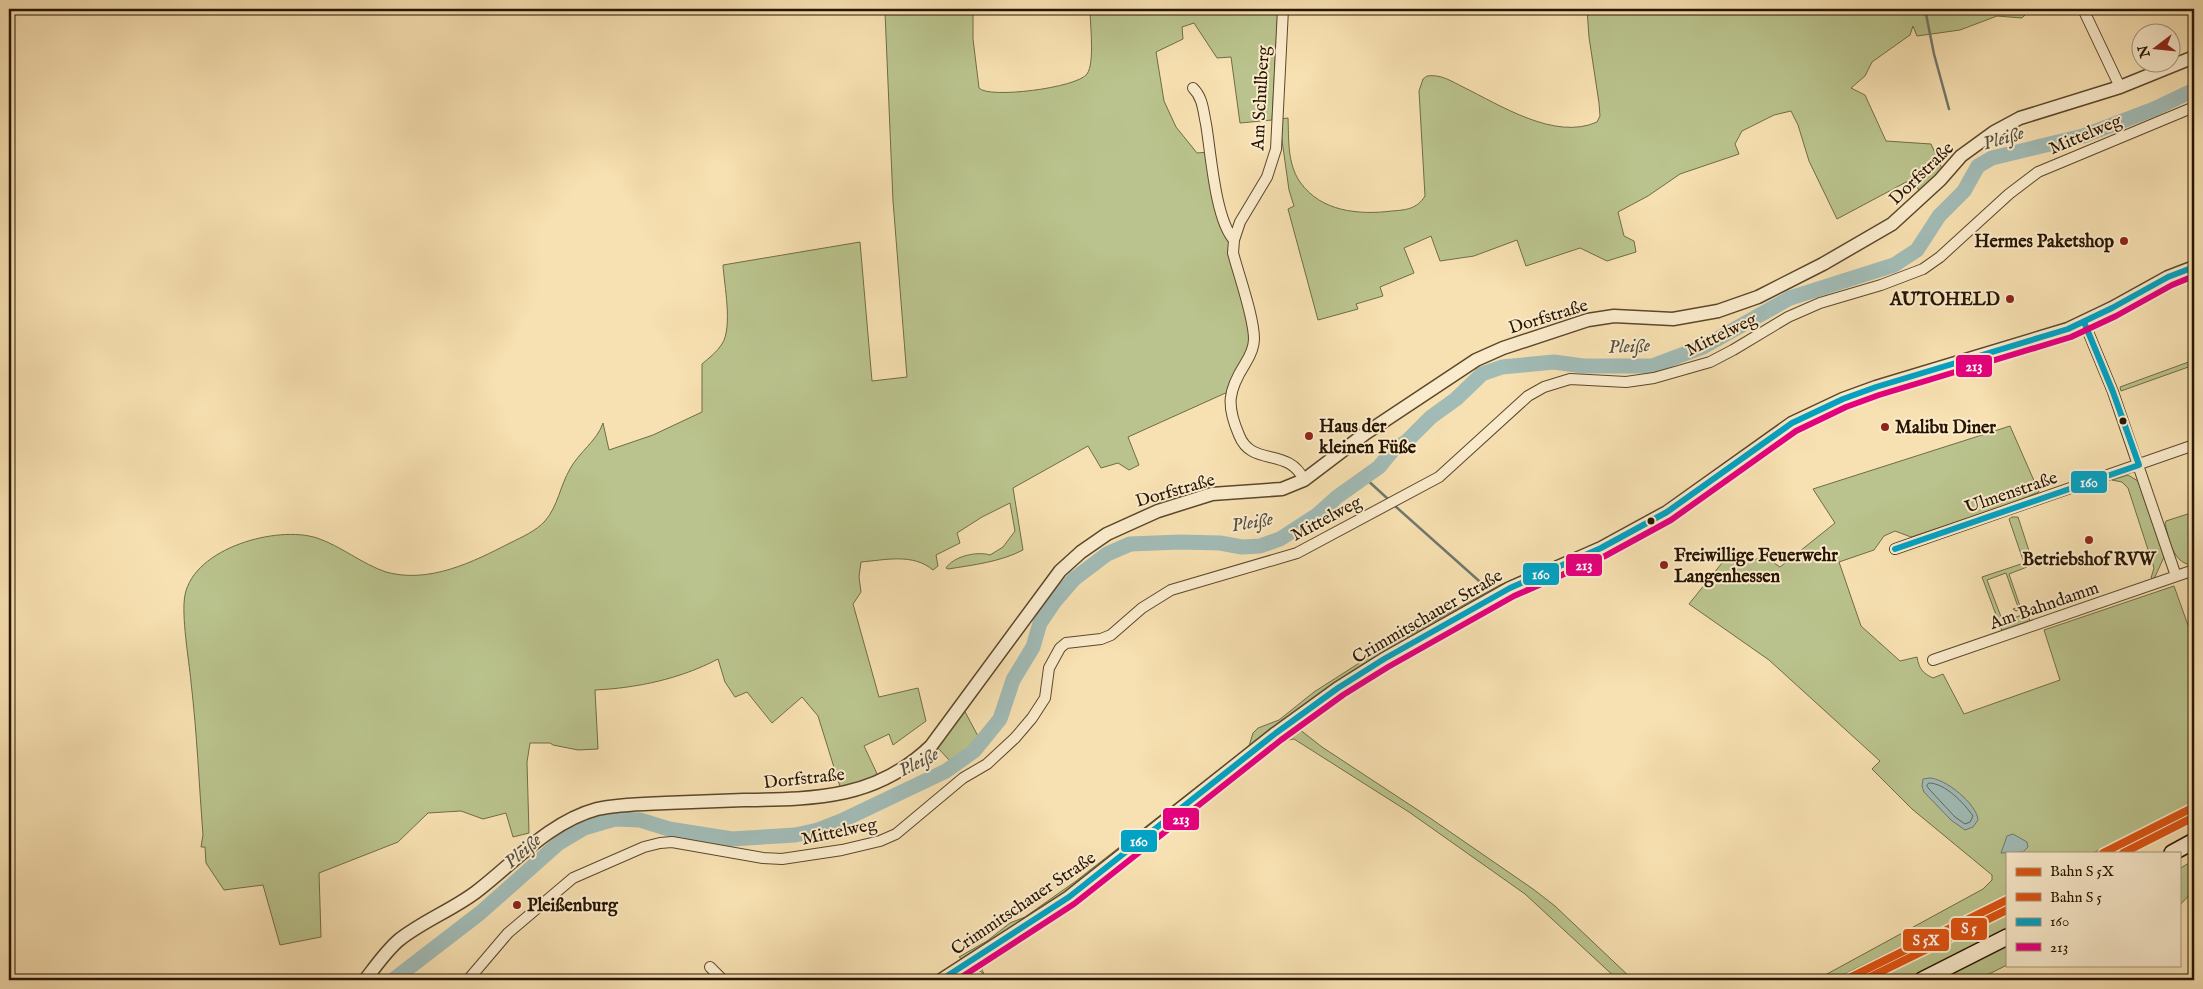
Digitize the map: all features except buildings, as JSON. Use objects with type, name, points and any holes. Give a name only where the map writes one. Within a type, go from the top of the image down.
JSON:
[{"type":"main road","points":[[2174,852],[2194,841]]},
{"type":"main road","points":[[1922,980],[2006,938]]},
{"type":"street","name":"Am Schulberg","points":[[1283,9],[1276,149],[1267,177],[1242,217],[1234,240],[1233,253],[1254,338],[1250,355],[1232,387],[1230,401],[1238,435],[1248,450],[1289,463],[1300,471],[1304,480]]},
{"type":"street","points":[[2083,9],[2120,87]]},
{"type":"street","name":"Dorfstraße","points":[[365,980],[399,940],[425,922],[470,896],[548,834],[580,815],[614,806],[796,800],[843,794],[898,772],[919,758],[931,746],[1060,571],[1106,534],[1132,521],[1212,494],[1282,489],[1304,480],[1366,433],[1484,356],[1588,320],[1614,316],[1672,319],[1735,307],[1823,264],[1892,224],[1940,180],[1961,156],[1994,132],[2020,118],[2120,87],[2194,57]]},
{"type":"street","name":"Am Schulberg","points":[[1193,88],[1202,102],[1216,191],[1227,230],[1234,240]]},
{"type":"street","name":"Mittelweg","points":[[468,980],[508,932],[573,878],[644,847],[660,842],[672,842],[763,858],[782,859],[842,850],[880,841],[896,834],[963,778],[987,764],[1015,738],[1032,718],[1045,698],[1049,668],[1060,648],[1066,643],[1101,639],[1111,635],[1142,608],[1171,590],[1279,559],[1305,549],[1438,477],[1528,396],[1544,387],[1570,379],[1626,382],[1654,378],[1693,367],[1733,350],[1788,317],[1820,303],[1881,285],[1923,268],[1940,257],[2009,194],[2038,172],[2194,107]]},
{"type":"street","name":"Crimmitschauer Straße","points":[[941,980],[1069,897],[1276,733],[1338,688],[1510,588],[1601,548],[1659,516],[1792,423],[1843,399],[2084,322],[2168,277],[2194,267]]},
{"type":"street","points":[[2084,322],[2113,392],[2176,576]]},
{"type":"street","name":"Ulmenstraße","points":[[1895,549],[2194,446]]},
{"type":"street","name":"Am Bahndamm","points":[[1933,660],[2194,570]]},
{"type":"street","points":[[710,967],[723,980]]},
{"type":"green space","points":[[921,9],[973,9],[973,39],[979,88],[986,91],[1014,92],[1067,84],[1087,74],[1091,61],[1090,9],[1278,9],[1272,120],[1240,123],[1231,57],[1217,58],[1194,23],[1182,27],[1183,39],[1156,52],[1164,101],[1176,127],[1197,153],[1209,152],[1253,338],[1230,391],[1128,437],[1139,465],[1129,470],[1118,463],[1101,468],[1088,446],[1013,488],[1023,550],[986,562],[946,568],[954,560],[972,554],[990,555],[1003,547],[1015,531],[1010,503],[982,517],[957,533],[960,543],[936,555],[938,566],[933,570],[917,561],[908,559],[861,562],[859,577],[861,592],[853,604],[879,697],[918,688],[926,721],[893,745],[889,734],[864,746],[880,780],[842,793],[818,716],[802,697],[772,723],[747,692],[735,697],[725,682],[718,659],[689,672],[658,681],[642,685],[595,690],[598,749],[578,750],[550,743],[530,743],[527,762],[529,833],[513,837],[506,813],[483,819],[461,811],[428,813],[398,842],[319,873],[321,937],[280,945],[263,885],[224,890],[206,863],[205,847],[201,847],[203,835],[196,739],[184,614],[185,595],[192,579],[204,564],[220,553],[239,544],[281,535],[300,535],[317,538],[386,572],[418,575],[434,573],[466,564],[529,534],[541,525],[549,515],[570,469],[597,435],[603,423],[609,450],[653,435],[702,412],[702,364],[722,344],[727,327],[723,265],[860,242],[872,381],[907,377],[893,201],[885,12]]},
{"type":"green space","points":[[1587,9],[2031,9],[2022,18],[1997,16],[1960,30],[1917,36],[1913,26],[1910,35],[1872,62],[1865,76],[1851,88],[1865,95],[1886,141],[1931,144],[1943,171],[1922,193],[1910,180],[1837,219],[1809,161],[1798,125],[1791,111],[1774,115],[1742,131],[1735,144],[1739,154],[1680,174],[1648,196],[1618,212],[1624,236],[1634,241],[1636,252],[1607,261],[1580,248],[1526,266],[1517,240],[1474,256],[1440,261],[1431,236],[1404,248],[1414,273],[1380,287],[1383,296],[1356,304],[1358,309],[1318,320],[1288,209],[1294,206],[1289,190],[1279,119],[1288,118],[1291,159],[1296,175],[1309,192],[1319,200],[1342,209],[1354,211],[1379,212],[1411,208],[1418,204],[1425,196],[1419,91],[1423,79],[1427,76],[1446,78],[1511,111],[1546,124],[1581,127],[1597,122],[1600,116],[1599,103],[1589,37]]},
{"type":"green space","points":[[2194,360],[2194,365],[2121,391],[2120,387]]},
{"type":"green space","points":[[2010,426],[2039,492],[2007,505],[1911,537],[1895,531],[1884,536],[1874,550],[1839,562],[1861,626],[1900,661],[1917,657],[1920,667],[1926,674],[1933,678],[1943,674],[1964,714],[2060,680],[2044,630],[2174,586],[2194,642],[2194,802],[2095,852],[2006,852],[2006,896],[1832,980],[1816,980],[1983,889],[1992,880],[1992,875],[1912,809],[1872,769],[1880,761],[1769,660],[1689,604],[1734,548],[1752,561],[1764,556],[1780,567],[1835,523],[1813,489]]},
{"type":"green space","points":[[2128,475],[2138,481],[2164,557],[2154,579],[2151,578],[2154,568],[2128,488],[2122,482],[2112,480]]},
{"type":"green space","points":[[2194,512],[2194,565],[2187,564],[2177,557],[2165,524],[2166,521]]},
{"type":"green space","points":[[2018,517],[2032,560],[2027,567],[2009,574],[2020,606],[2026,605],[2025,608],[2016,611],[2013,609],[2018,607],[2006,573],[1987,580],[2003,622],[2027,613],[2030,621],[2002,631],[1982,577],[2024,563],[2009,519]]},
{"type":"green space","points":[[1575,552],[1596,566],[1584,566],[1568,571],[1486,610],[1301,725],[1299,729],[1322,747],[1533,889],[1555,906],[1633,980],[1618,980],[1525,894],[1409,812],[1294,739],[1282,741],[1063,914],[994,957],[982,970],[984,974],[959,957],[987,941],[1010,923],[1025,917],[1076,881],[1249,746],[1253,733],[1258,728],[1279,720],[1314,692],[1367,658],[1500,585]]},
{"type":"green space","points":[[964,710],[978,736],[972,747],[951,762],[937,747]]},
{"type":"green space","points":[[2194,860],[2194,890],[2180,905],[2180,868]]},
{"type":"green space","points":[[2006,910],[2006,966],[1977,980],[1865,980]]},
{"type":"water","points":[[1929,778],[1943,782],[1966,800],[1972,807],[1978,820],[1973,827],[1965,830],[1951,820],[1924,792],[1922,786],[1923,779]]},
{"type":"water","points":[[2013,834],[2027,842],[2028,847],[2023,852],[2001,853],[2007,836]]},
{"type":"waterway","points":[[1925,9],[1934,54],[1949,109]]},
{"type":"waterway","name":"Pleiße","points":[[393,980],[480,913],[559,843],[584,828],[615,819],[640,820],[669,829],[732,839],[795,835],[818,830],[841,821],[946,771],[974,751],[1000,719],[1013,680],[1033,647],[1040,623],[1055,601],[1074,579],[1107,554],[1130,544],[1220,543],[1242,547],[1260,546],[1280,539],[1317,515],[1337,497],[1379,467],[1393,450],[1406,442],[1431,417],[1456,399],[1482,374],[1502,367],[1554,362],[1583,366],[1652,366],[1703,347],[1790,298],[1894,265],[1917,250],[1939,216],[1964,191],[1978,166],[1992,158],[2083,136],[2154,109],[2194,90]]},
{"type":"waterway","points":[[1365,478],[1388,499]]},
{"type":"waterway","points":[[1395,506],[1487,588]]},
{"type":"transit line","name":"160","points":[[941,980],[1069,897],[1276,733],[1338,688],[1384,659],[1510,588],[1601,548],[1667,512],[1792,423],[1843,399],[1876,387],[2068,329],[2112,308],[2168,277],[2194,267]]},
{"type":"transit line","name":"213","points":[[957,980],[1074,904],[1281,740],[1343,695],[1388,667],[1514,596],[1605,556],[1671,520],[1796,431],[1846,407],[1879,395],[2071,337],[2116,316],[2172,285],[2194,276]]},
{"type":"transit line","name":"160","points":[[1895,549],[2139,465],[2113,392],[2084,322]]},
{"type":"transit line","points":[[2105,852],[2194,807]]},
{"type":"transit line","points":[[2125,852],[2194,817]]},
{"type":"transit line","points":[[1845,980],[2006,900]]},
{"type":"transit line","points":[[1864,980],[2006,910]]},
{"type":"place","name":"Hermes Paketshop","points":[[2124,241]]},
{"type":"place","name":"AUTOHELD","points":[[2010,299]]},
{"type":"place","name":"Malibu Diner","points":[[1885,427]]},
{"type":"place","name":"Haus der kleinen Füße","points":[[1309,436]]},
{"type":"place","name":"Betriebshof RVW","points":[[2089,540]]},
{"type":"place","name":"Freiwillige Feuerwehr Langenhessen","points":[[1664,565]]},
{"type":"place","name":"Pleißenburg","points":[[517,905]]}]
